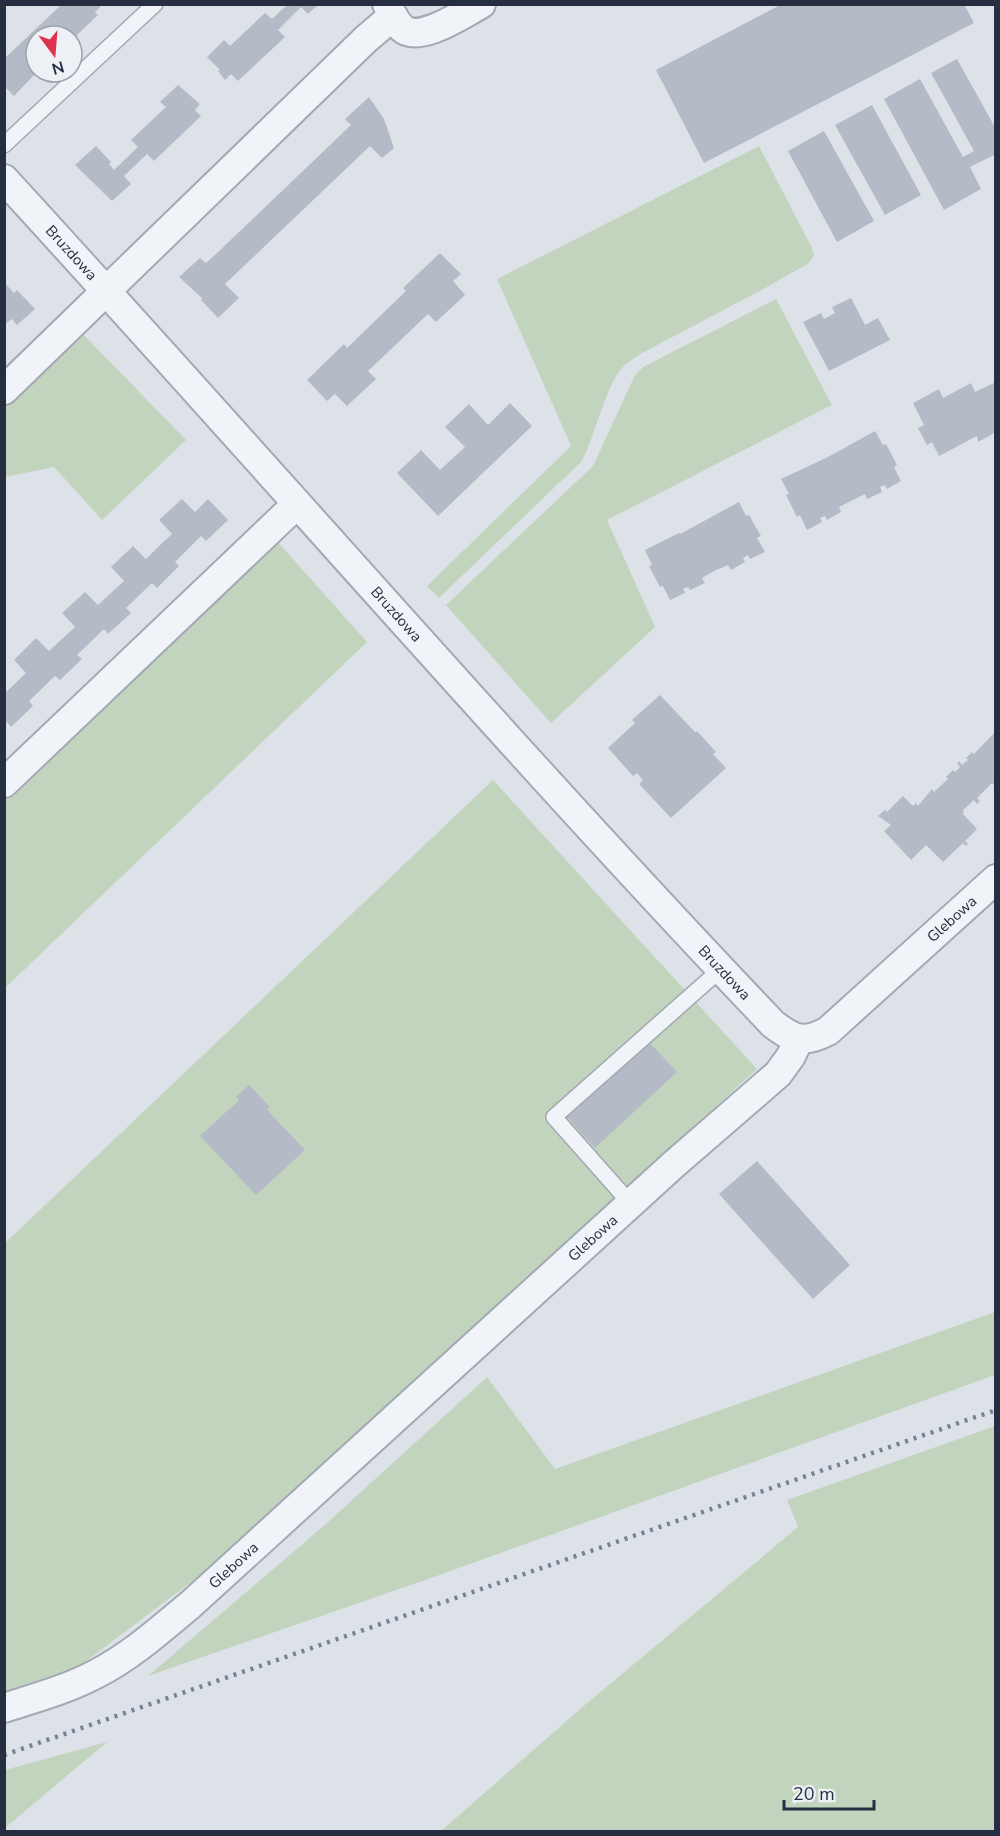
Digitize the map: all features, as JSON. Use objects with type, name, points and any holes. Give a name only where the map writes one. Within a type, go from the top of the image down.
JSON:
[{"type":"street","points":[[4,390],[108,292],[366,39],[390,10],[403,30],[415,33],[429,31],[480,4]]},
{"type":"street","name":"Bruzdowa","points":[[4,179],[532,766],[773,1024],[798,1039]]},
{"type":"street","points":[[4,783],[297,504]]},
{"type":"street","name":"Glebowa","points":[[4,1708],[96,1675],[139,1647],[190,1605],[631,1204],[778,1074],[791,1056],[798,1039],[813,1038],[828,1031],[996,879]]},
{"type":"lane","points":[[4,145],[155,4]]},
{"type":"lane","points":[[631,1204],[554,1117],[721,969]]},
{"type":"green space","points":[[759,146],[811,246],[814,255],[809,263],[642,353],[625,365],[616,376],[605,399],[581,462],[439,598],[427,586],[571,446],[497,279]]},
{"type":"green space","points":[[776,299],[832,405],[607,520],[655,627],[551,723],[446,605],[593,466],[635,375],[643,367]]},
{"type":"green space","points":[[81,332],[186,440],[102,520],[54,467],[5,477],[5,406]]},
{"type":"green space","points":[[276,540],[367,642],[5,988],[5,800]]},
{"type":"green space","points":[[493,780],[757,1069],[199,1576],[69,1674],[5,1693],[5,1243]]},
{"type":"green space","points":[[995,1312],[995,1375],[431,1578],[148,1676],[327,1523],[487,1377],[555,1469]]},
{"type":"green space","points":[[995,1426],[995,1831],[441,1831],[580,1709],[798,1527],[787,1500]]},
{"type":"green space","points":[[107,1742],[5,1828],[5,1770]]},
{"type":"building","points":[[62,4],[103,4],[95,12],[98,15],[84,28],[84,24],[41,24]]},
{"type":"building","points":[[288,4],[319,4],[308,14],[301,7],[278,30],[285,37],[238,81],[231,74],[225,80],[218,71],[220,70],[207,57],[224,40],[230,46],[265,13],[272,19]]},
{"type":"building","points":[[782,4],[964,4],[974,23],[704,163],[656,70]]},
{"type":"building","points":[[24,40],[25,84],[14,96],[4,86],[4,59]]},
{"type":"building","points":[[957,59],[996,129],[996,154],[970,167],[981,189],[944,210],[884,99],[920,79],[963,157],[974,151],[931,73]]},
{"type":"building","points":[[178,85],[200,104],[195,110],[201,116],[154,161],[147,154],[124,176],[131,184],[112,201],[75,165],[96,146],[111,162],[109,164],[114,170],[138,147],[131,140],[166,107],[160,102]]},
{"type":"building","points":[[369,97],[384,119],[394,148],[382,158],[370,146],[225,284],[239,298],[218,318],[201,300],[202,298],[179,277],[200,258],[206,263],[216,254],[351,125],[345,119]]},
{"type":"building","points":[[872,105],[921,195],[885,215],[835,125]]},
{"type":"building","points":[[824,131],[874,221],[837,242],[788,151]]},
{"type":"building","points":[[440,253],[461,274],[453,281],[465,295],[436,322],[428,314],[368,371],[376,379],[347,406],[335,394],[327,401],[307,380],[344,344],[347,348],[406,291],[403,288]]},
{"type":"building","points":[[4,282],[14,293],[17,290],[35,309],[17,325],[12,319],[4,325]]},
{"type":"building","points":[[851,298],[865,325],[878,318],[890,340],[829,371],[803,322],[821,313],[824,319],[835,313],[832,307]]},
{"type":"building","points":[[996,382],[996,432],[978,442],[977,436],[939,456],[932,442],[927,445],[918,428],[924,425],[913,403],[939,389],[943,398],[971,383],[975,392]]},
{"type":"building","points":[[510,403],[532,426],[438,516],[397,473],[421,450],[440,470],[465,447],[445,427],[469,404],[488,425]]},
{"type":"building","points":[[875,431],[883,445],[886,444],[897,465],[894,467],[901,481],[887,489],[885,485],[880,487],[882,492],[867,499],[865,494],[839,507],[841,512],[827,520],[825,516],[820,518],[822,522],[807,530],[800,515],[797,517],[781,479]]},
{"type":"building","points":[[182,499],[195,512],[208,499],[228,520],[206,541],[201,536],[175,562],[179,566],[157,588],[152,583],[126,608],[131,613],[108,634],[104,629],[77,655],[82,659],[60,680],[55,676],[29,701],[33,706],[11,727],[7,722],[4,724],[4,694],[26,673],[14,660],[36,638],[49,651],[75,627],[62,613],[85,592],[98,605],[124,581],[111,567],[133,546],[146,559],[172,534],[159,520]]},
{"type":"building","points":[[739,502],[761,536],[757,538],[765,552],[750,559],[748,555],[743,558],[745,562],[731,570],[728,565],[714,571],[702,578],[705,583],[690,590],[688,587],[683,589],[685,593],[670,600],[649,566],[652,565],[645,550]]},
{"type":"building","points":[[660,695],[716,752],[713,754],[726,768],[671,818],[639,784],[643,780],[637,773],[633,776],[608,748],[635,723],[632,720]]},
{"type":"building","points":[[996,731],[996,787],[992,783],[977,798],[980,801],[977,804],[974,800],[963,810],[962,813],[977,829],[965,841],[968,844],[966,846],[963,843],[943,862],[926,845],[911,860],[884,831],[891,825],[878,816],[885,810],[887,812],[903,796],[913,806],[916,803],[918,806],[932,789],[934,792],[948,779],[946,777],[953,770],[955,772],[960,767],[957,763],[959,761],[962,765],[972,752],[974,754]]},
{"type":"building","points":[[648,1041],[677,1072],[595,1148],[566,1116]]},
{"type":"building","points":[[249,1085],[270,1107],[267,1110],[305,1150],[256,1195],[200,1136],[239,1100],[236,1097]]},
{"type":"building","points":[[757,1161],[850,1265],[813,1299],[719,1194]]},
{"type":"railway","points":[[4,1755],[996,1410]]}]
